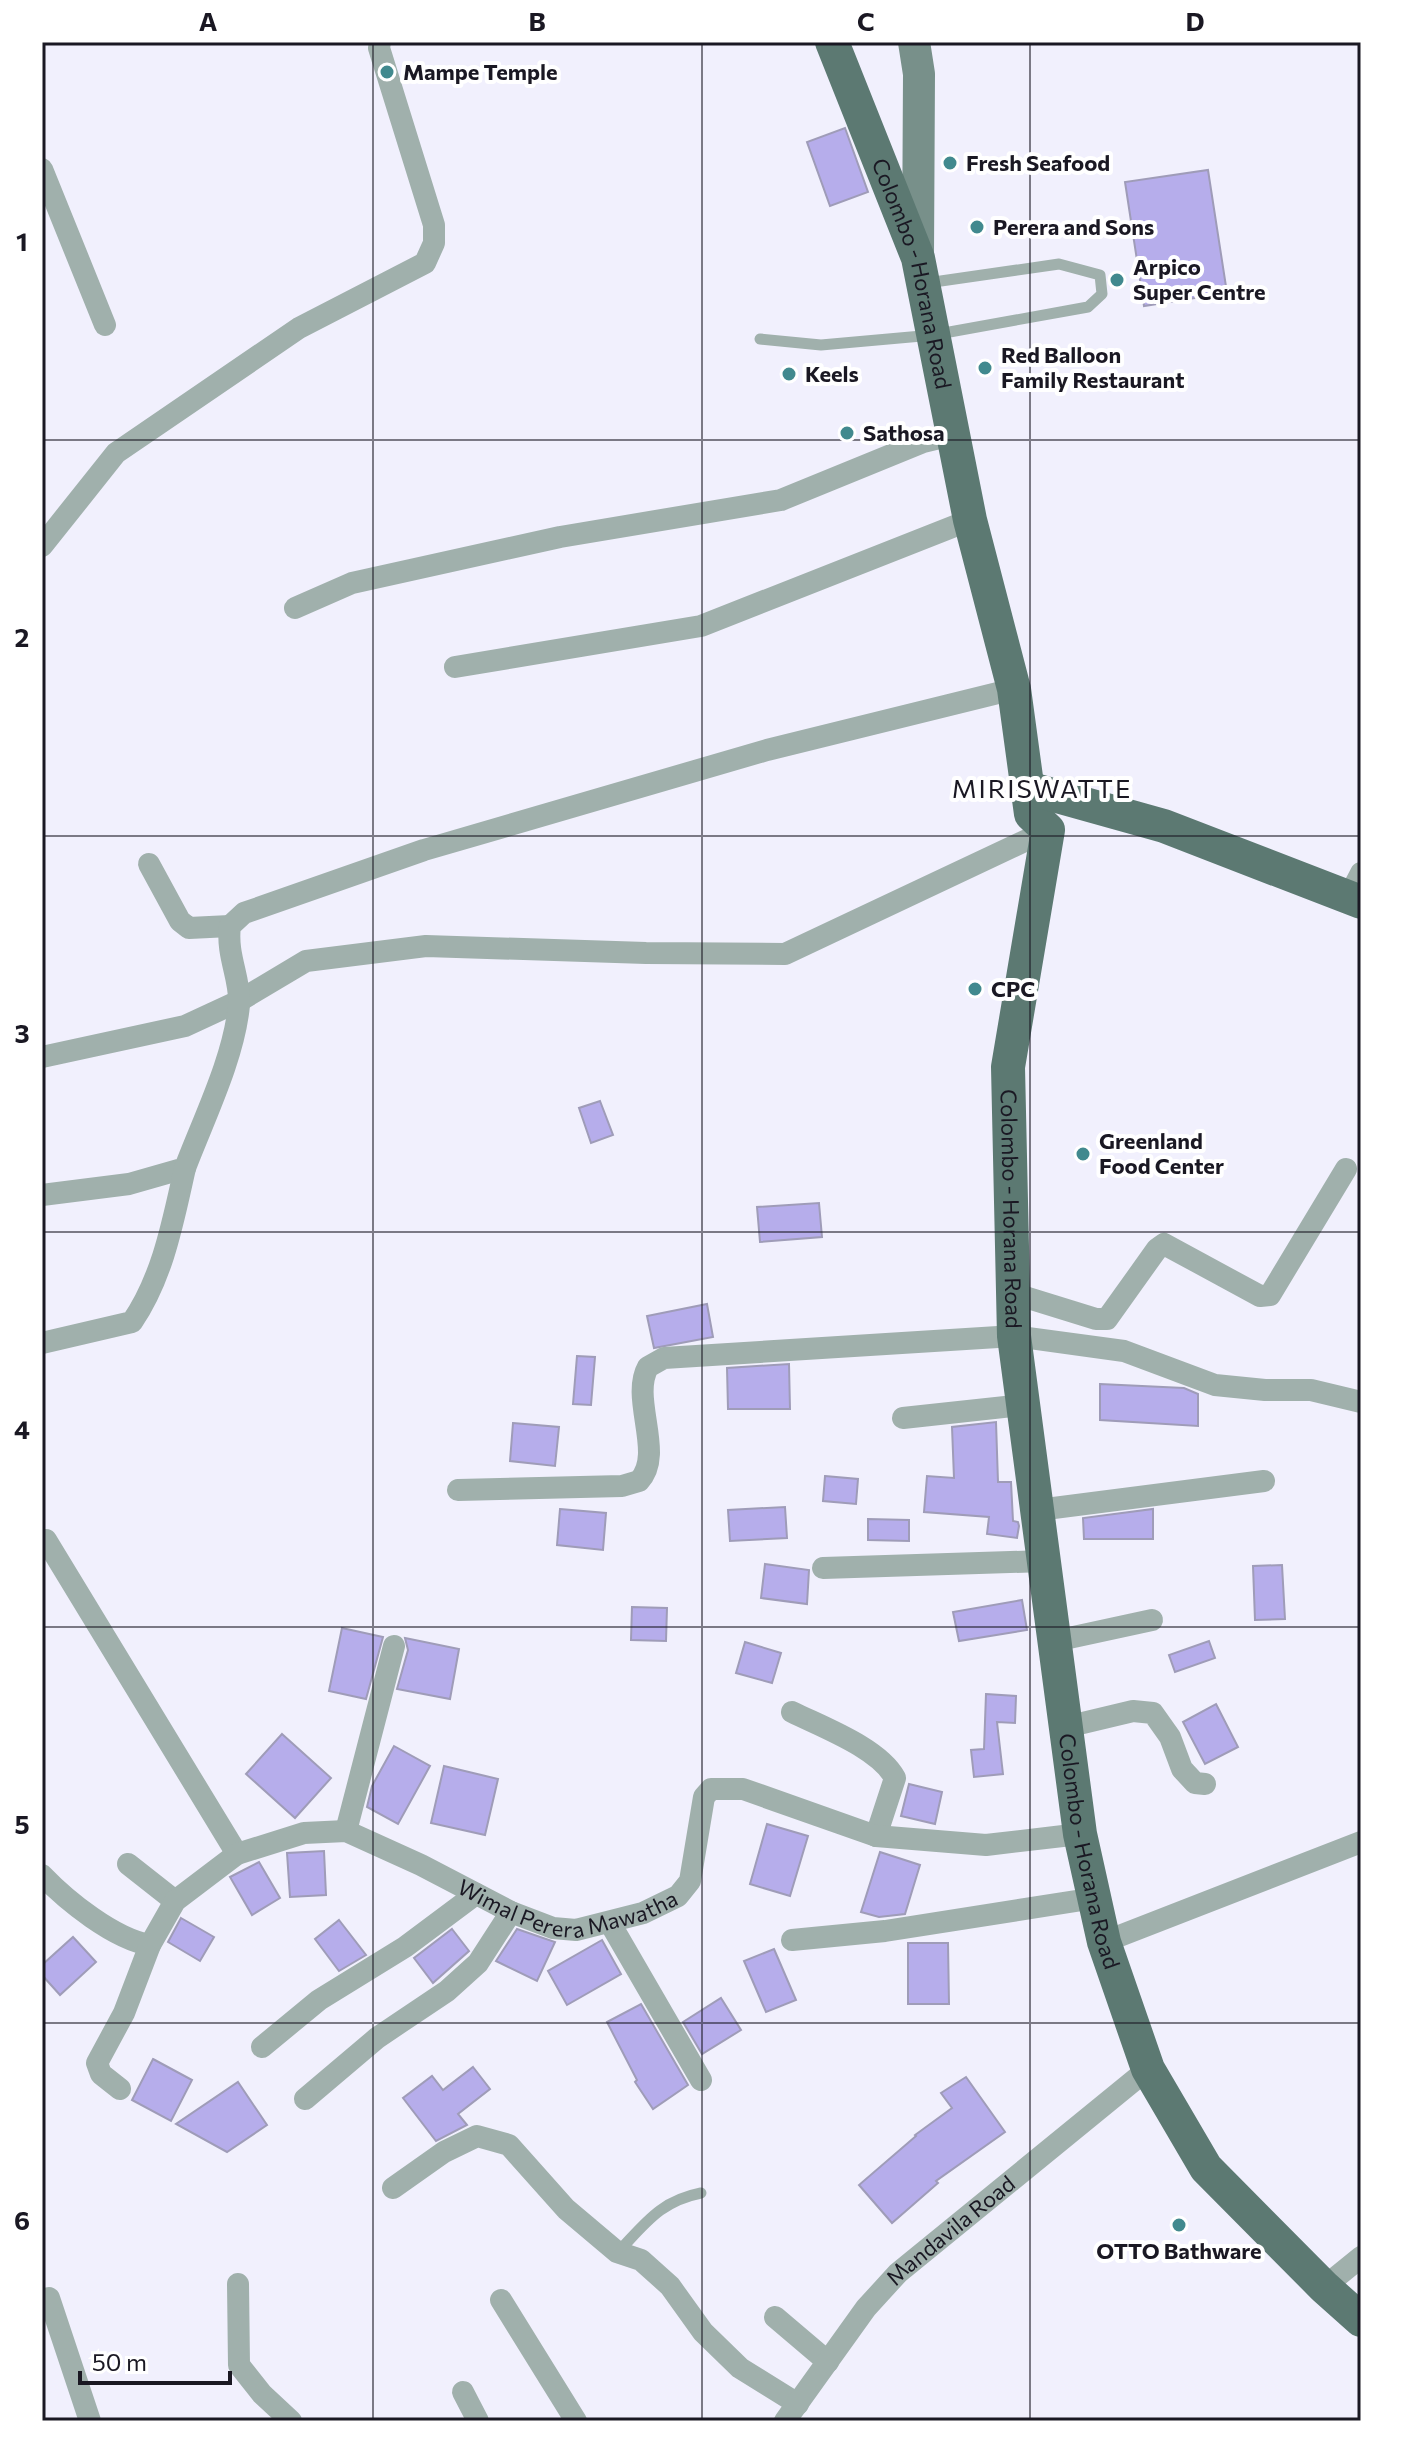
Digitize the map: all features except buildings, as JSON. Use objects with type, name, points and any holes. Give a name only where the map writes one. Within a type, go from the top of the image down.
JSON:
[{"type":"main road","name":"Colombo - Horana Road","points":[[832,42],[920,271],[970,520],[1014,689],[1031,814],[1048,830],[1008,1067],[1014,1336],[1080,1834],[1104,1942],[1148,2069],[1206,2168],[1361,2320]]},
{"type":"main road","points":[[1028,788],[1164,826],[1357,890]]},
{"type":"street","points":[[42,546],[116,453],[299,328],[425,263],[434,243],[434,225],[379,48],[380,42]]},
{"type":"street","points":[[914,42],[919,74],[920,271]]},
{"type":"street","points":[[42,169],[105,325]]},
{"type":"street","points":[[295,608],[352,583],[560,537],[781,500],[923,442],[952,435]]},
{"type":"street","points":[[455,667],[701,626],[970,520]]},
{"type":"street","points":[[149,864],[180,921],[189,928],[230,926],[244,913],[424,850],[767,750],[1014,689]]},
{"type":"street","points":[[45,1050],[185,1026],[239,1001],[306,961],[426,946],[785,954],[1048,830]]},
{"type":"street","points":[[42,1343],[132,1322],[144,1304],[160,1266],[185,1168],[233,1038],[239,1001],[228,943],[230,926]]},
{"type":"street","points":[[42,1195],[129,1184],[185,1168]]},
{"type":"street","points":[[1012,1293],[1096,1319],[1107,1319],[1157,1249],[1164,1244],[1260,1296],[1270,1295],[1346,1169]]},
{"type":"street","points":[[458,1490],[622,1486],[639,1481],[649,1466],[643,1383],[648,1367],[664,1358],[1014,1336],[1124,1351],[1215,1385],[1311,1390],[1361,1402]]},
{"type":"street","points":[[903,1418],[1023,1405]]},
{"type":"street","points":[[1038,1510],[1264,1481]]},
{"type":"street","points":[[46,1540],[237,1854]]},
{"type":"street","points":[[823,1568],[1044,1561]]},
{"type":"street","points":[[1055,1641],[1152,1620]]},
{"type":"street","points":[[346,1831],[394,1646]]},
{"type":"street","points":[[1066,1727],[1133,1711],[1153,1713],[1170,1737],[1182,1769],[1195,1783],[1205,1784]]},
{"type":"street","points":[[792,1712],[876,1756],[892,1772],[895,1778],[876,1836]]},
{"type":"street","name":"Wimal Perera Mawatha","points":[[120,2089],[101,2074],[97,2063],[124,2013],[150,1945],[175,1901],[237,1854],[304,1833],[346,1831],[421,1865],[511,1912],[553,1928],[576,1930],[643,1913],[678,1896],[687,1887],[701,1827],[704,1797],[711,1789],[743,1789],[876,1836],[986,1845],[1080,1834]]},
{"type":"street","points":[[1104,1942],[1361,1842]]},
{"type":"street","points":[[128,1864],[175,1901]]},
{"type":"street","points":[[45,1883],[106,1926],[131,1940],[150,1945]]},
{"type":"street","points":[[262,2047],[319,2000],[405,1947],[476,1894]]},
{"type":"street","points":[[792,1940],[885,1931],[1095,1898]]},
{"type":"street","points":[[305,2099],[377,2038],[447,1991],[478,1963],[511,1912]]},
{"type":"street","points":[[610,1923],[701,2080]]},
{"type":"street","name":"Mandavila Road","points":[[791,2412],[866,2308],[898,2273],[1148,2069]]},
{"type":"street","points":[[393,2188],[444,2152],[477,2136],[509,2145],[566,2209],[617,2252],[641,2260],[670,2286],[703,2332],[791,2412]]},
{"type":"street","points":[[1324,2287],[1361,2257]]},
{"type":"street","points":[[238,2284],[239,2365],[262,2394],[291,2421]]},
{"type":"street","points":[[49,2298],[90,2421]]},
{"type":"street","points":[[501,2300],[576,2421]]},
{"type":"street","points":[[775,2317],[828,2362]]},
{"type":"street","points":[[463,2392],[478,2421]]},
{"type":"lane","points":[[760,339],[821,345],[933,335],[1088,307],[1102,294],[1100,275],[1059,264],[920,271]]},
{"type":"lane","points":[[617,2252],[661,2208],[678,2197],[701,2193]]},
{"type":"place","name":"Mampe Temple","points":[[387,72]]},
{"type":"place","name":"Fresh Seafood","points":[[950,163]]},
{"type":"place","name":"Perera and Sons","points":[[977,227]]},
{"type":"place","name":"Arpico Super Centre","points":[[1117,280]]},
{"type":"place","name":"Red Balloon Family Restaurant","points":[[985,368]]},
{"type":"place","name":"Keels","points":[[789,374]]},
{"type":"place","name":"Sathosa","points":[[847,433]]},
{"type":"place","name":"CPC","points":[[975,989]]},
{"type":"place","name":"Greenland Food Center","points":[[1083,1154]]},
{"type":"place","name":"OTTO Bathware","points":[[1179,2225]]},
{"type":"district","name":"MIRISWATTE","points":[[1042,789]]}]
